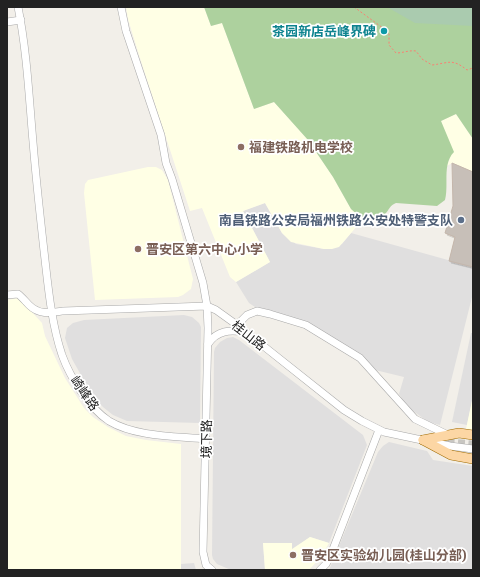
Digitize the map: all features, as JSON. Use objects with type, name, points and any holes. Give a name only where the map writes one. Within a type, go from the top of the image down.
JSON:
[{"type":"main road","points":[[423,440],[459,433],[473,435]]},
{"type":"main road","points":[[423,440],[451,455],[473,459]]},
{"type":"street","name":"崎峰路","points":[[18,7],[27,71],[36,186],[52,313],[61,350],[68,368],[91,405],[100,414],[115,424],[137,432],[206,439]]},
{"type":"street","name":"境下路","points":[[121,7],[126,31],[161,135],[166,162],[203,283],[207,306],[208,344],[204,552],[206,565],[212,570]]},
{"type":"street","points":[[7,22],[21,20]]},
{"type":"street","points":[[7,295],[18,294],[37,311],[52,313],[63,311],[207,306]]},
{"type":"street","name":"桂山路","points":[[207,306],[216,310],[344,410],[362,422],[379,430],[402,437],[473,449]]},
{"type":"street","points":[[236,325],[251,312],[257,311],[306,325],[360,358],[412,418],[448,435]]},
{"type":"street","points":[[208,344],[214,336],[221,332],[229,330],[244,332]]},
{"type":"street","points":[[320,570],[330,557],[379,430]]},
{"type":"path","points":[[354,7],[387,31],[389,34],[389,45],[396,52],[401,53],[410,50],[416,51],[422,59],[432,65],[452,61],[458,63],[467,70],[473,68]]},
{"type":"shaded area","name":"福建铁路机电学校","points":[[126,7],[204,7],[211,26],[222,23],[254,109],[274,102],[308,140],[333,177],[351,209],[364,218],[339,247],[324,249],[291,242],[282,233],[265,203],[243,211],[270,262],[236,282],[230,277],[202,208],[190,211],[139,55],[128,19]]},
{"type":"shaded area","points":[[387,7],[473,7],[473,26],[415,23]]},
{"type":"shaded area","points":[[456,114],[473,139],[473,172],[452,163],[447,166],[451,155],[441,121]]},
{"type":"shaded area","name":"晋安区第六中心小学","points":[[148,167],[156,167],[162,170],[168,180],[193,279],[191,289],[178,297],[95,300],[84,193],[85,184],[88,180]]},
{"type":"shaded area","points":[[265,203],[282,233],[296,244],[324,249],[342,244],[351,233],[473,267],[473,293],[440,425],[428,422],[408,407],[399,394],[404,377],[375,370],[296,320],[255,307],[249,303],[236,282],[270,262],[243,211]]},
{"type":"shaded area","points":[[19,298],[42,323],[45,336],[65,378],[84,408],[93,417],[126,436],[181,444],[181,570],[7,570],[7,300]]},
{"type":"shaded area","points":[[184,315],[192,317],[201,327],[200,423],[127,421],[113,415],[94,398],[72,359],[65,338],[67,328],[73,323],[84,320]]},
{"type":"shaded area","points":[[471,333],[473,333],[473,396],[467,425],[452,422]]},
{"type":"shaded area","points":[[233,337],[239,340],[363,435],[367,445],[329,543],[310,537],[292,550],[292,543],[263,543],[265,570],[231,570],[217,564],[212,555],[214,352],[215,348],[220,342],[227,338]]},
{"type":"shaded area","points":[[473,396],[473,430],[466,429]]},
{"type":"shaded area","points":[[389,442],[427,451],[433,460],[473,466],[473,570],[329,570],[378,452]]},
{"type":"shaded area","name":"晋安区实验幼儿园(桂山分部)","points":[[310,537],[329,543],[321,557],[309,570],[265,570],[263,543],[292,543],[292,549]]},
{"type":"shaded area","points":[[194,563],[196,570],[181,570],[181,564]]},
{"type":"green space","points":[[204,7],[473,7],[473,139],[456,114],[441,121],[454,152],[448,162],[445,200],[437,206],[396,203],[391,206],[381,217],[372,219],[363,217],[351,209],[333,177],[308,140],[274,102],[254,109],[222,23],[211,26]]},
{"type":"building","name":"南昌铁路公安局福州铁路公安处特警支队","points":[[452,163],[473,172],[473,267],[449,261],[455,237],[445,233],[453,206]]},
{"type":"tunnel","points":[[437,441],[473,444]]},
{"type":"place","name":"茶园新店岳峰界碑","points":[[384,31]]},
{"type":"place","name":"福建铁路机电学校","points":[[241,147]]},
{"type":"place","name":"南昌铁路公安局福州铁路公安处特警支队","points":[[461,220]]},
{"type":"place","name":"晋安区第六中心小学","points":[[138,249]]},
{"type":"place","name":"晋安区实验幼儿园(桂山分部)","points":[[293,555]]}]
